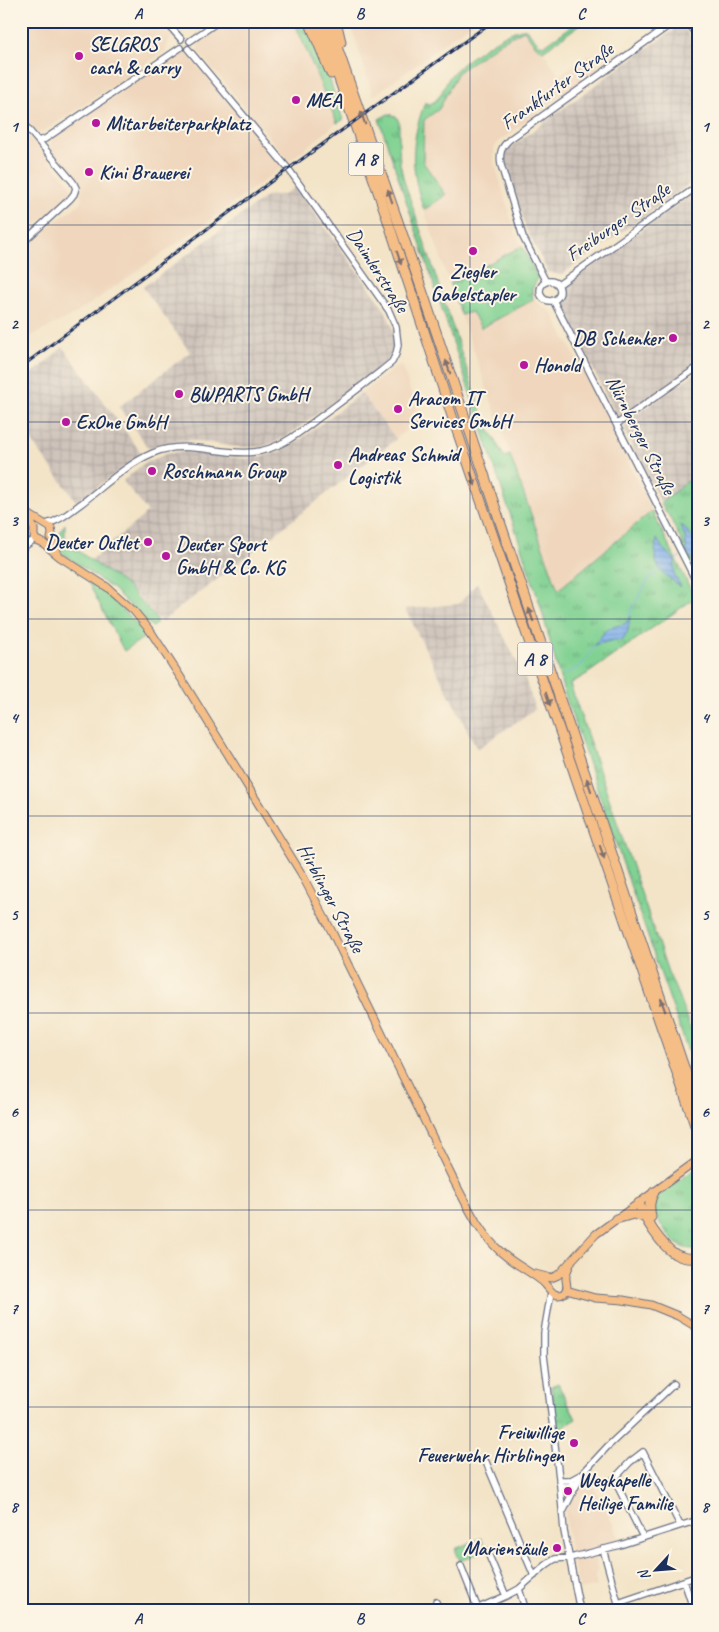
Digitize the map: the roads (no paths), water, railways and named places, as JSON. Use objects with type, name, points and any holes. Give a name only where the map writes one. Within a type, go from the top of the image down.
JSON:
[{"type":"highway","points":[[309,21],[335,83],[348,106]]},
{"type":"highway","name":"A 8","points":[[319,21],[385,212],[447,403],[698,1134]]},
{"type":"highway","name":"A 8","points":[[328,21],[421,287],[698,1108]]},
{"type":"highway","points":[[336,21],[345,67]]},
{"type":"highway","points":[[648,1217],[649,1202],[654,1192]]},
{"type":"highway","points":[[639,1203],[670,1251],[682,1257],[698,1258]]},
{"type":"highway","points":[[616,1219],[633,1214],[648,1217],[677,1249],[698,1253]]},
{"type":"main road","name":"Hirblinger Straße","points":[[22,509],[51,528],[55,548],[70,563]]},
{"type":"main road","name":"Hirblinger Straße","points":[[22,509],[32,522],[35,539],[107,587],[134,611],[151,632],[301,873],[472,1216],[494,1246],[552,1291]]},
{"type":"main road","points":[[34,529],[44,524]]},
{"type":"main road","points":[[43,543],[52,536]]},
{"type":"main road","points":[[695,1162],[586,1243],[572,1260],[548,1281],[552,1291],[563,1293],[566,1290],[595,1298],[623,1300],[650,1305],[678,1316],[698,1328]]},
{"type":"main road","points":[[566,1290],[565,1279],[572,1260]]},
{"type":"main road","points":[[527,1272],[565,1279]]},
{"type":"street","points":[[165,21],[181,39]]},
{"type":"street","points":[[190,41],[219,21]]},
{"type":"street","name":"Frankfurter Straße","points":[[546,282],[520,230],[501,164],[500,151],[510,139],[675,21]]},
{"type":"street","points":[[686,21],[698,37]]},
{"type":"street","points":[[181,39],[186,38],[190,41]]},
{"type":"street","points":[[180,48],[179,42],[181,39]]},
{"type":"street","points":[[180,48],[188,49],[191,44],[190,41]]},
{"type":"street","points":[[38,141],[180,48]]},
{"type":"street","name":"Daimlerstraße","points":[[44,524],[65,516],[138,461],[154,452],[187,446],[240,453],[255,452],[278,446],[381,371],[392,362],[398,349],[394,321],[377,292],[287,166],[188,49]]},
{"type":"street","points":[[21,121],[75,184],[76,188],[70,199],[21,244]]},
{"type":"street","name":"Freiburger Straße","points":[[558,285],[698,186]]},
{"type":"street","points":[[552,281],[558,285],[560,292],[554,300],[547,300],[542,296],[540,290],[546,282],[552,281]]},
{"type":"street","name":"Nürnberger Straße","points":[[554,300],[698,585]]},
{"type":"street","points":[[617,424],[698,367]]},
{"type":"street","name":"Daimlerstraße","points":[[52,536],[65,516]]},
{"type":"street","points":[[21,549],[35,539]]},
{"type":"street","points":[[552,1291],[547,1315],[544,1350],[568,1558],[580,1611]]},
{"type":"street","points":[[563,1512],[582,1474],[607,1447],[674,1384]]},
{"type":"street","points":[[643,1538],[614,1479],[630,1462],[643,1452],[680,1525]]},
{"type":"street","points":[[486,1462],[534,1576]]},
{"type":"street","points":[[560,1483],[582,1474]]},
{"type":"street","points":[[560,1483],[571,1486],[576,1484]]},
{"type":"street","points":[[461,1566],[475,1610],[520,1588],[552,1561],[574,1557],[643,1538],[696,1521],[698,1531]]},
{"type":"street","points":[[603,1549],[618,1602],[698,1576]]},
{"type":"street","points":[[487,1551],[506,1596]]},
{"type":"street","points":[[684,1581],[694,1611]]},
{"type":"street","points":[[520,1588],[526,1611]]},
{"type":"street","points":[[436,1602],[440,1611]]},
{"type":"water","points":[[680,525],[698,543],[698,564],[687,553],[685,537]]},
{"type":"water","points":[[657,539],[663,549],[675,560],[674,574],[681,587],[659,568],[656,562],[655,548]]},
{"type":"water","points":[[630,616],[628,631],[623,640],[614,640],[595,645],[607,630],[625,624]]},
{"type":"waterway","points":[[675,560],[681,556]]},
{"type":"waterway","points":[[630,616],[631,610],[649,579],[659,571]]},
{"type":"waterway","points":[[565,675],[583,664],[595,645]]},
{"type":"railway","points":[[21,367],[269,183],[493,21]]},
{"type":"place","name":"SELGROS cash & carry","points":[[79,56]]},
{"type":"place","name":"MEA","points":[[296,100]]},
{"type":"place","name":"Mitarbeiterparkplatz","points":[[96,123]]},
{"type":"place","name":"Kini Brauerei","points":[[89,172]]},
{"type":"place","name":"Ziegler Gabelstapler","points":[[473,251]]},
{"type":"place","name":"DB Schenker","points":[[673,338]]},
{"type":"place","name":"Honold","points":[[524,365]]},
{"type":"place","name":"BWPARTS GmbH","points":[[179,394]]},
{"type":"place","name":"Aracom IT Services GmbH","points":[[398,409]]},
{"type":"place","name":"ExOne GmbH","points":[[66,422]]},
{"type":"place","name":"Andreas Schmid Logistik","points":[[338,465]]},
{"type":"place","name":"Roschmann Group","points":[[152,471]]},
{"type":"place","name":"Deuter Outlet","points":[[148,542]]},
{"type":"place","name":"Deuter Sport GmbH & Co. KG","points":[[166,556]]},
{"type":"place","name":"Freiwillige Feuerwehr Hirblingen","points":[[574,1443]]},
{"type":"place","name":"Wegkapelle Heilige Familie","points":[[568,1491]]},
{"type":"place","name":"Mariensäule","points":[[557,1548]]}]
